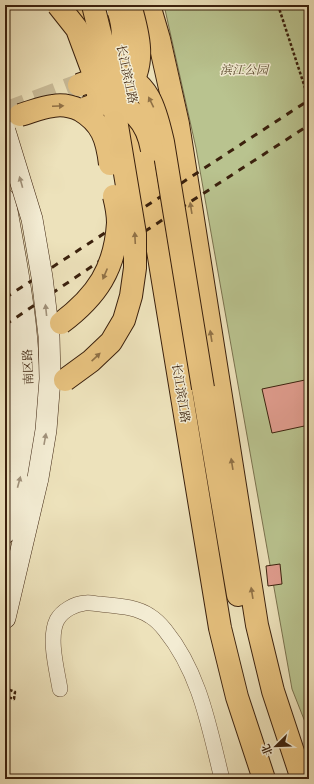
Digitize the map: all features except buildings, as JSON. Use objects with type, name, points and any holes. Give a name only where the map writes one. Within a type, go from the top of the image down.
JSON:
[{"type":"main road","points":[[58,5],[77,30],[93,72],[108,148],[118,222],[110,263],[103,280],[92,296],[61,323]]},
{"type":"main road","points":[[78,5],[105,53]]},
{"type":"main road","points":[[65,380],[91,361],[111,342],[124,320],[131,296],[135,268],[135,234],[105,53],[93,5]]},
{"type":"main road","name":"长江滨江路","points":[[109,5],[118,31],[135,113],[220,628],[238,697],[264,779]]},
{"type":"main road","points":[[117,5],[122,21],[123,33],[123,43],[120,52],[108,69],[87,82],[115,76],[133,80],[143,88],[150,99],[159,125],[232,628],[249,697],[276,779]]},
{"type":"main road","points":[[130,5],[138,38],[139,51],[137,69],[133,80],[129,88],[123,94],[114,99],[93,106],[115,105],[133,113],[140,119],[147,129],[151,143],[243,624],[260,694],[278,753],[288,779]]},
{"type":"main road","points":[[149,5],[159,39],[178,124],[257,625],[273,691],[302,779]]},
{"type":"main road","points":[[13,121],[53,106],[72,106],[91,117],[99,126],[108,148]]},
{"type":"main road","points":[[5,131],[32,219],[42,277],[49,336],[50,379],[46,430],[38,478],[5,618]]},
{"type":"main road","name":"南区路","points":[[5,200],[21,284],[30,382],[27,432],[21,477],[5,533]]},
{"type":"main road","name":"南区路","points":[[5,299],[10,343],[11,384],[10,432],[5,462]]},
{"type":"street","points":[[60,689],[54,647],[54,632],[58,620],[65,611],[75,605],[85,603],[131,608],[150,616],[165,629],[176,645],[196,681],[202,698],[222,779]]},
{"type":"path","points":[[278,5],[309,100]]},
{"type":"path","points":[[5,688],[15,692],[14,699],[5,696]]},
{"type":"green space","name":"滨江公园","points":[[164,5],[309,5],[309,732],[292,689],[196,148]]},
{"type":"tunnel","points":[[5,113],[79,85]]},
{"type":"railway","points":[[5,298],[309,100]]},
{"type":"railway","points":[[5,325],[116,250],[309,125]]}]
